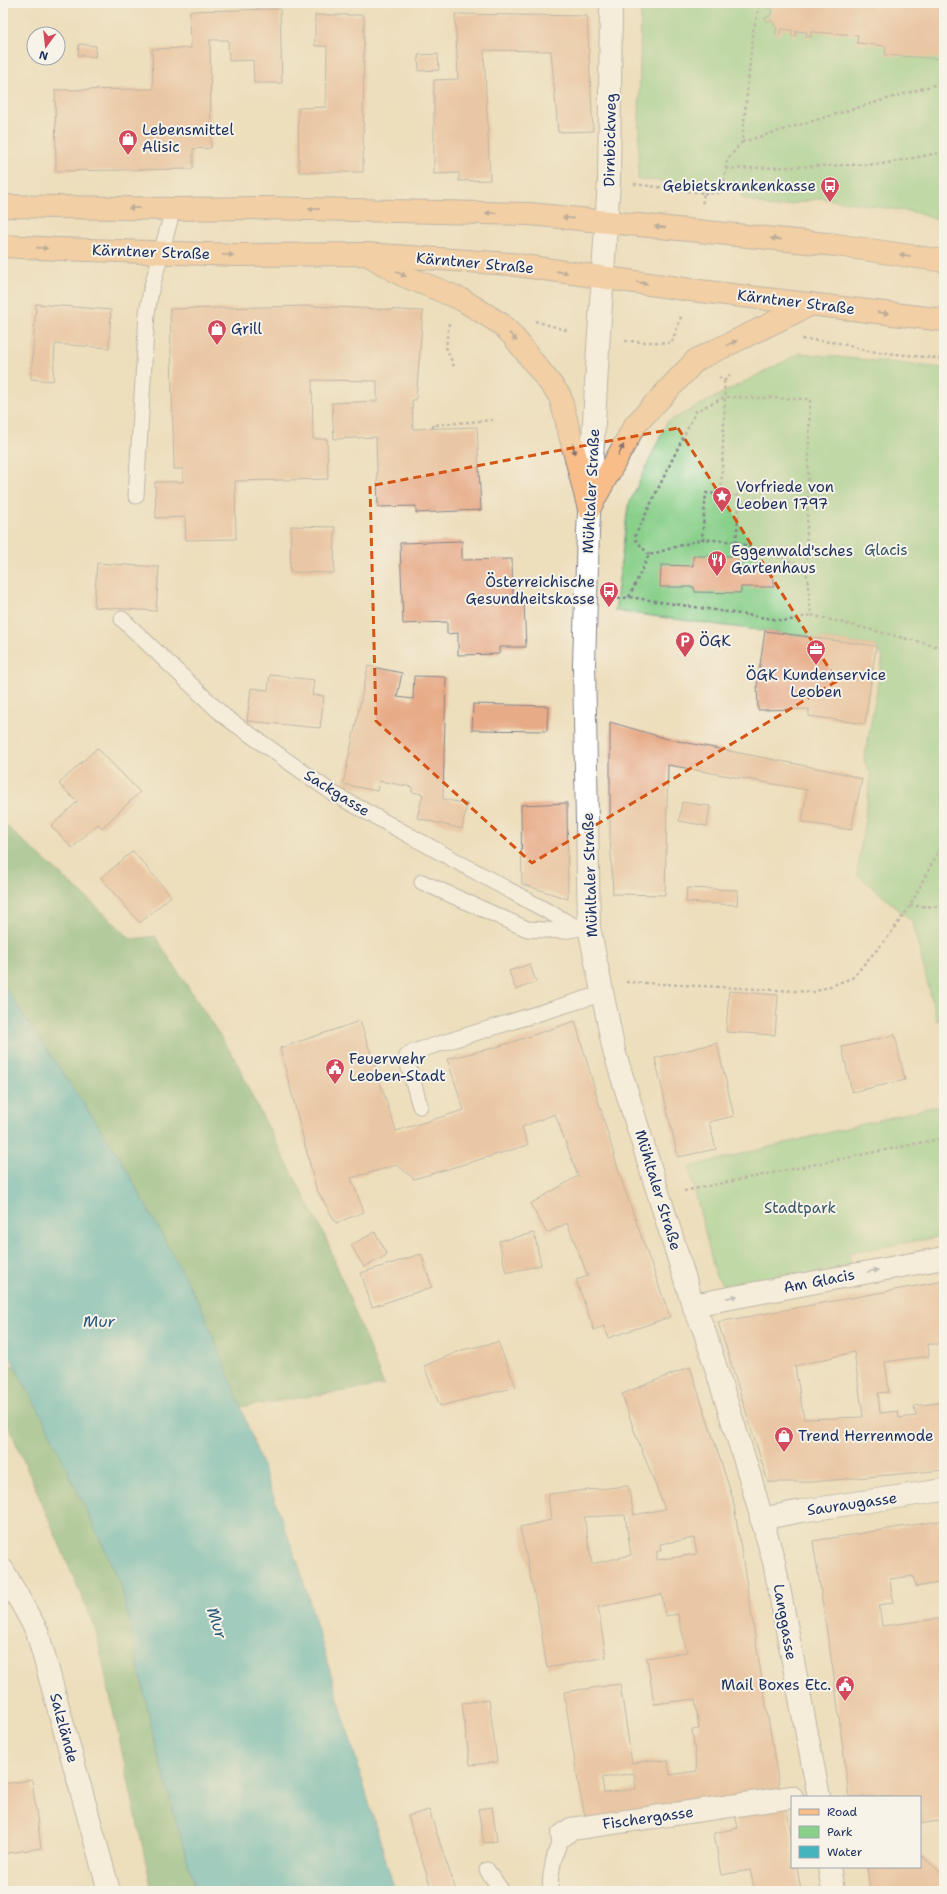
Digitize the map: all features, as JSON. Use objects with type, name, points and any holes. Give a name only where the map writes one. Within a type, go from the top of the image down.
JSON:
[{"type":"main road","points":[[3,206],[173,209],[265,208],[530,214],[836,245],[944,261]]},
{"type":"main road","name":"Kärntner Straße","points":[[3,246],[237,255],[367,254],[510,264],[691,290],[944,320]]},
{"type":"main road","points":[[367,254],[402,275],[461,299],[501,324],[513,336],[560,396],[590,509]]},
{"type":"main road","points":[[590,509],[635,425],[696,360],[812,304]]},
{"type":"street","name":"Dirnböckweg","points":[[603,278],[610,150],[611,3]]},
{"type":"street","name":"Mühltaler Straße","points":[[603,278],[590,509],[584,664],[584,928],[600,987],[614,1051],[694,1305],[704,1330],[746,1462],[761,1520]]},
{"type":"street","name":"Am Glacis","points":[[694,1305],[944,1258]]},
{"type":"street","name":"Sauraugasse","points":[[761,1520],[801,1511],[944,1490]]},
{"type":"street","name":"Langgasse","points":[[761,1520],[774,1562],[818,1795]]},
{"type":"street","name":"Salzlände","points":[[3,1570],[37,1631],[109,1891]]},
{"type":"street","name":"Fischergasse","points":[[805,1796],[818,1795]]},
{"type":"street","name":"Fischergasse","points":[[562,1836],[571,1829],[791,1797]]},
{"type":"street","points":[[829,1868],[833,1891]]},
{"type":"lane","points":[[136,496],[147,313],[151,290],[173,209]]},
{"type":"lane","name":"Sackgasse","points":[[122,618],[224,716],[334,794],[584,928]]},
{"type":"lane","points":[[422,882],[527,929],[563,930],[584,928]]},
{"type":"lane","points":[[420,1106],[407,1061],[407,1056],[413,1052],[600,987]]},
{"type":"lane","name":"Fischergasse","points":[[550,1891],[550,1877],[555,1854],[562,1836]]},
{"type":"lane","points":[[487,1870],[502,1891]]},
{"type":"path","points":[[742,142],[753,32],[760,3]]},
{"type":"path","points":[[704,193],[722,193],[727,160],[742,142],[944,82]]},
{"type":"path","points":[[726,169],[882,164],[944,152]]},
{"type":"path","points":[[449,318],[446,347],[455,369]]},
{"type":"path","points":[[534,320],[569,331]]},
{"type":"path","points":[[797,341],[804,339],[839,343],[868,351],[944,359]]},
{"type":"path","points":[[626,340],[672,342]]},
{"type":"path","points":[[721,494],[725,397],[724,381],[735,371]]},
{"type":"path","points":[[649,555],[634,538],[696,411],[725,397],[810,399],[806,566],[811,615]]},
{"type":"path","points":[[433,428],[433,425],[494,420]]},
{"type":"path","points":[[702,539],[706,493],[721,494],[740,496],[736,542]]},
{"type":"path","points":[[629,597],[649,555],[702,539],[736,542],[806,566]]},
{"type":"path","points":[[586,605],[629,597],[786,621],[811,615],[944,648]]},
{"type":"path","points":[[600,987],[814,992],[852,978],[888,937],[910,906],[944,840]]},
{"type":"path","points":[[910,906],[944,907]]},
{"type":"path","points":[[660,1196],[944,1138]]},
{"type":"highlighted area","points":[[678,428],[837,681],[532,863],[376,721],[370,486]]},
{"type":"green space","points":[[641,3],[944,3],[944,222],[913,212],[820,198],[774,208],[742,198],[739,183],[638,180]]},
{"type":"green space","name":"Glacis","points":[[800,353],[944,368],[944,1020],[937,1021],[912,921],[857,874],[871,775],[864,760],[883,657],[876,646],[615,611],[628,506],[667,422]]},
{"type":"green space","points":[[3,823],[131,939],[155,936],[237,1062],[254,1100],[325,1236],[384,1385],[241,1407],[202,1309],[119,1156],[3,985]]},
{"type":"green space","name":"Stadtpark","points":[[944,1104],[944,1236],[849,1253],[851,1266],[729,1289],[716,1277],[689,1167]]},
{"type":"green space","points":[[14,1365],[43,1418],[121,1584],[157,1752],[196,1891],[152,1891],[95,1627],[3,1413],[3,1367]]},
{"type":"water","name":"Mur","points":[[3,985],[119,1156],[202,1309],[241,1407],[300,1569],[395,1891],[196,1891],[157,1752],[121,1584],[43,1418],[3,1345]]},
{"type":"building","points":[[768,3],[773,6],[776,3],[944,3],[944,56],[943,59],[885,55],[886,46],[857,43],[858,35],[811,32],[811,37],[806,37],[807,32],[796,31],[796,36],[792,36],[792,30],[782,29],[778,36],[775,33],[777,29],[771,20],[767,22],[765,18],[770,16],[772,9],[767,7]]},
{"type":"building","points":[[280,9],[282,83],[254,83],[253,60],[229,61],[228,40],[210,40],[211,148],[193,149],[193,169],[56,171],[55,90],[153,89],[152,49],[191,48],[190,11]]},
{"type":"building","points":[[455,14],[587,16],[593,131],[558,132],[551,51],[484,50],[490,180],[459,181],[459,173],[434,174],[434,80],[458,79]]},
{"type":"building","points":[[315,15],[364,15],[363,172],[299,172],[298,108],[326,107],[327,46],[315,46]]},
{"type":"building","points":[[79,44],[96,46],[95,57],[78,55]]},
{"type":"building","points":[[438,54],[439,70],[419,71],[418,55]]},
{"type":"building","points":[[36,304],[111,310],[109,348],[55,344],[53,381],[31,379]]},
{"type":"building","points":[[310,306],[423,311],[416,400],[412,400],[413,429],[477,427],[481,510],[416,513],[416,506],[378,507],[376,437],[334,439],[332,403],[377,401],[377,381],[312,380],[313,439],[327,439],[328,479],[235,481],[236,539],[186,540],[185,517],[156,518],[155,482],[183,482],[183,469],[174,469],[170,309]]},
{"type":"building","points":[[291,526],[335,527],[334,573],[290,572]]},
{"type":"building","points":[[462,541],[462,560],[512,559],[513,602],[524,602],[526,647],[499,647],[499,654],[458,655],[458,633],[447,634],[447,622],[403,624],[400,543]]},
{"type":"building","name":"Eggenwald'sches Gartenhaus","points":[[693,556],[740,556],[740,568],[774,568],[774,587],[741,587],[741,593],[695,592],[694,587],[660,587],[661,565],[693,566]]},
{"type":"building","points":[[97,563],[159,567],[156,611],[94,607]]},
{"type":"building","name":"ÖGK Kundenservice Leoben","points":[[765,631],[876,646],[865,724],[809,716],[809,709],[758,710],[757,685]]},
{"type":"building","points":[[368,666],[402,673],[397,697],[413,699],[414,676],[446,677],[443,799],[467,804],[462,829],[417,818],[423,794],[412,792],[412,787],[379,781],[377,791],[343,784]]},
{"type":"building","points":[[270,675],[314,680],[312,695],[324,696],[320,728],[247,721],[251,688],[268,690]]},
{"type":"building","points":[[473,704],[548,706],[547,731],[472,730]]},
{"type":"building","points":[[610,722],[668,739],[837,772],[862,779],[851,830],[802,822],[807,790],[668,765],[665,895],[613,894],[610,835]]},
{"type":"building","points":[[97,748],[140,792],[102,828],[98,824],[72,848],[51,826],[77,802],[59,784]]},
{"type":"building","points":[[682,802],[710,806],[707,826],[679,821]]},
{"type":"building","points":[[567,803],[568,899],[522,884],[521,805]]},
{"type":"building","points":[[133,851],[171,896],[140,923],[101,878]]},
{"type":"building","points":[[687,888],[738,890],[737,905],[686,902]]},
{"type":"building","points":[[530,964],[536,982],[516,990],[509,971]]},
{"type":"building","points":[[729,991],[778,995],[775,1035],[726,1032]]},
{"type":"building","points":[[360,1021],[396,1131],[464,1110],[447,1059],[497,1047],[575,1021],[621,1179],[670,1317],[608,1338],[604,1326],[594,1330],[576,1280],[588,1276],[567,1223],[547,1233],[530,1204],[578,1176],[555,1114],[522,1127],[528,1145],[414,1179],[397,1165],[351,1178],[364,1212],[336,1223],[316,1188],[280,1048]]},
{"type":"building","points":[[895,1035],[905,1080],[852,1092],[842,1047]]},
{"type":"building","points":[[717,1043],[734,1116],[709,1122],[716,1149],[678,1157],[655,1058]]},
{"type":"building","points":[[375,1232],[387,1255],[364,1267],[351,1245]]},
{"type":"building","points":[[534,1233],[541,1265],[506,1273],[499,1241]]},
{"type":"building","points":[[421,1254],[432,1287],[372,1307],[361,1273]]},
{"type":"building","points":[[944,1281],[944,1344],[928,1344],[929,1356],[885,1362],[889,1392],[878,1393],[880,1413],[898,1411],[899,1418],[916,1416],[914,1406],[944,1402],[944,1470],[812,1482],[768,1482],[718,1322]],"holes":[[[854,1352],[863,1417],[804,1419],[795,1366]]]},
{"type":"building","points":[[498,1342],[516,1387],[440,1406],[424,1366],[462,1350]]},
{"type":"building","points":[[690,1367],[733,1499],[780,1792],[586,1821],[578,1782],[564,1692],[620,1684],[632,1763],[653,1760],[668,1761],[670,1775],[697,1771],[692,1730],[699,1729],[695,1699],[654,1704],[647,1658],[687,1652],[678,1614],[665,1616],[662,1594],[598,1607],[606,1657],[547,1668],[539,1617],[520,1527],[551,1520],[548,1494],[628,1486],[634,1515],[665,1509],[635,1433],[622,1394]],"holes":[[[625,1515],[631,1555],[592,1564],[584,1517]],[[694,1538],[697,1554],[657,1560],[657,1551],[661,1551],[660,1544]],[[634,1773],[636,1789],[604,1793],[602,1778]]]},
{"type":"building","points":[[944,1520],[944,1582],[916,1587],[913,1576],[890,1579],[893,1603],[879,1605],[882,1626],[944,1618],[944,1662],[938,1663],[944,1710],[944,1820],[921,1824],[921,1796],[849,1796],[834,1677],[813,1541]]},
{"type":"building","points":[[489,1700],[497,1762],[470,1765],[462,1703]]},
{"type":"building","points":[[32,1780],[41,1848],[3,1854],[3,1784]]},
{"type":"building","points":[[786,1805],[791,1833],[791,1868],[797,1868],[801,1891],[755,1891],[750,1870],[721,1875],[714,1833],[738,1828],[735,1814]]},
{"type":"building","points":[[492,1807],[497,1841],[484,1843],[478,1809]]},
{"type":"building","points":[[429,1810],[456,1891],[432,1891],[408,1816]]},
{"type":"building","points":[[921,1855],[941,1873],[944,1872],[944,1891],[870,1891],[867,1868],[921,1868]]},
{"type":"place","name":"Lebensmittel Alisic","points":[[128,156]]},
{"type":"place","name":"Gebietskrankenkasse","points":[[830,203]]},
{"type":"place","name":"Grill","points":[[217,346]]},
{"type":"place","name":"Vorfriede von Leoben 1797","points":[[722,513]]},
{"type":"place","name":"Eggenwald'sches Gartenhaus","points":[[717,577]]},
{"type":"place","name":"Österreichische Gesundheitskasse","points":[[609,608]]},
{"type":"place","name":"ÖGK","points":[[685,658]]},
{"type":"place","name":"ÖGK Kundenservice Leoben","points":[[816,666]]},
{"type":"place","name":"Feuerwehr Leoben-Stadt","points":[[335,1085]]},
{"type":"place","name":"Trend Herrenmode","points":[[784,1453]]},
{"type":"place","name":"Mail Boxes Etc.","points":[[845,1702]]}]
